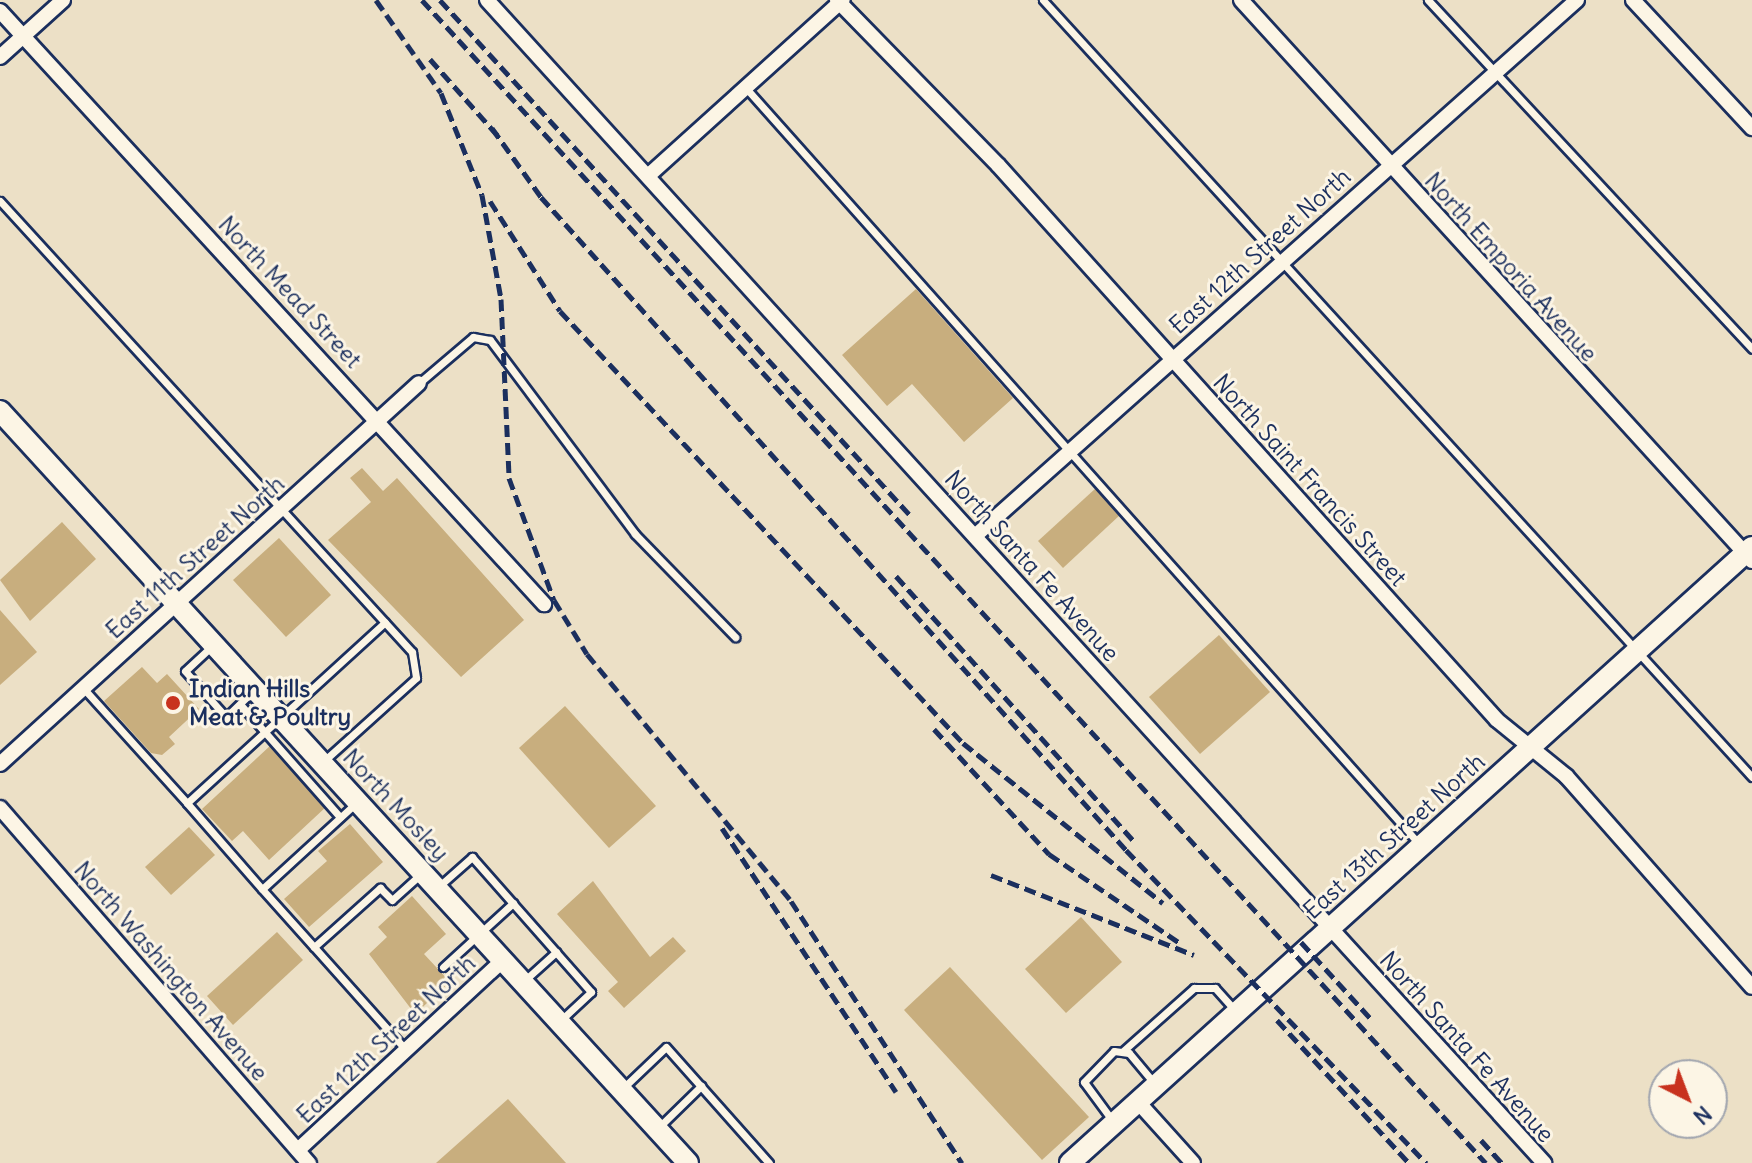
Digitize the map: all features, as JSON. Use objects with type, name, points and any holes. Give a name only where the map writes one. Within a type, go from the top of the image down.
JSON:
[{"type":"street","points":[[0,57],[63,0]]},
{"type":"street","name":"North Santa Fe Avenue","points":[[487,0],[1544,1163]]},
{"type":"street","name":"North Emporia Avenue","points":[[1241,0],[1389,165],[1749,554]]},
{"type":"street","name":"East 12th Street North","points":[[975,536],[1577,0]]},
{"type":"street","points":[[1633,0],[1752,128]]},
{"type":"street","points":[[649,175],[840,1]]},
{"type":"street","name":"North Saint Francis Street","points":[[840,1],[998,165],[1497,720],[1531,747],[1752,987]]},
{"type":"street","name":"North Mead Street","points":[[0,11],[378,419],[544,604]]},
{"type":"street","name":"East 11th Street North","points":[[0,764],[419,383]]},
{"type":"street","name":"North Mosley","points":[[0,411],[255,690],[272,724],[327,769],[688,1163]]},
{"type":"street","name":"East 13th Street North","points":[[1070,1163],[1749,554]]},
{"type":"street","name":"North Washington Avenue","points":[[0,808],[305,1159]]},
{"type":"street","name":"East 12th Street North","points":[[305,1159],[406,1050],[503,960]]},
{"type":"street","points":[[1138,1102],[1193,1163]]},
{"type":"lane","points":[[1043,0],[1602,618],[1640,649],[1752,777]]},
{"type":"lane","points":[[1428,0],[1752,349]]},
{"type":"lane","points":[[745,87],[1421,846]]},
{"type":"lane","points":[[0,201],[283,507],[385,622],[419,672],[327,769],[316,789]]},
{"type":"lane","points":[[419,383],[473,337],[490,340],[635,534],[735,637]]},
{"type":"lane","points":[[187,803],[385,622]]},
{"type":"lane","points":[[213,645],[185,671],[226,717],[255,690]]},
{"type":"lane","points":[[83,688],[406,1050]]},
{"type":"lane","points":[[240,704],[272,724],[316,789],[340,817]]},
{"type":"lane","points":[[262,889],[357,801]]},
{"type":"lane","points":[[437,888],[472,857],[591,992],[559,1021]]},
{"type":"lane","points":[[314,947],[380,888],[392,900],[422,872]]},
{"type":"lane","points":[[443,967],[513,903]]},
{"type":"lane","points":[[523,982],[556,952]]},
{"type":"lane","points":[[1115,1123],[1084,1082],[1203,985],[1238,1013]]},
{"type":"lane","points":[[622,1089],[666,1047],[769,1163]]},
{"type":"lane","points":[[1123,1051],[1156,1085]]},
{"type":"lane","points":[[657,1128],[701,1086]]},
{"type":"building","points":[[916,289],[1013,398],[964,442],[912,384],[887,406],[842,355]]},
{"type":"building","points":[[362,468],[383,491],[397,478],[524,620],[461,677],[328,540],[371,502],[350,478]]},
{"type":"building","points":[[1096,488],[1120,515],[1063,568],[1038,541]]},
{"type":"building","points":[[62,522],[96,559],[30,621],[0,580]]},
{"type":"building","points":[[279,538],[331,595],[286,637],[233,580]]},
{"type":"building","points":[[0,610],[37,652],[0,685]]},
{"type":"building","points":[[1219,635],[1270,692],[1200,754],[1149,697]]},
{"type":"building","points":[[142,667],[157,683],[167,674],[199,709],[169,737],[175,744],[162,755],[151,753],[104,701]]},
{"type":"building","points":[[565,706],[656,806],[609,848],[519,748]]},
{"type":"building","points":[[271,745],[327,806],[269,860],[243,831],[232,841],[202,809]]},
{"type":"building","points":[[350,824],[383,862],[309,927],[284,899],[327,861],[318,851]]},
{"type":"building","points":[[189,827],[215,855],[171,895],[145,867]]},
{"type":"building","points":[[593,881],[650,957],[673,937],[686,951],[624,1008],[608,991],[618,982],[557,914]]},
{"type":"building","points":[[412,896],[446,934],[424,954],[450,982],[415,1014],[369,954],[387,937],[378,927]]},
{"type":"building","points":[[1081,917],[1122,962],[1066,1013],[1025,969]]},
{"type":"building","points":[[277,932],[303,960],[233,1025],[207,996]]},
{"type":"building","points":[[950,967],[1089,1117],[1042,1160],[904,1010]]},
{"type":"building","points":[[508,1099],[566,1163],[436,1163]]},
{"type":"railway","points":[[376,0],[441,93],[482,195],[501,299],[509,478],[554,600],[587,654],[791,901],[962,1163]]},
{"type":"railway","points":[[422,0],[1486,1163]]},
{"type":"railway","points":[[440,0],[909,514]]},
{"type":"railway","points":[[430,59],[499,137]]},
{"type":"railway","points":[[492,128],[541,197],[1126,850],[1426,1163]]},
{"type":"railway","points":[[490,201],[560,311],[963,743],[1163,903]]},
{"type":"railway","points":[[896,576],[1134,841]]},
{"type":"railway","points":[[934,729],[1049,854],[1180,943]]},
{"type":"railway","points":[[722,828],[896,1092]]},
{"type":"railway","points":[[991,875],[1194,955]]},
{"type":"railway","points":[[1301,942],[1371,1019]]},
{"type":"railway","points":[[1277,1020],[1409,1163]]},
{"type":"railway","points":[[1481,1140],[1502,1163]]},
{"type":"place","name":"Indian Hills Meat & Poultry","points":[[173,703]]}]
